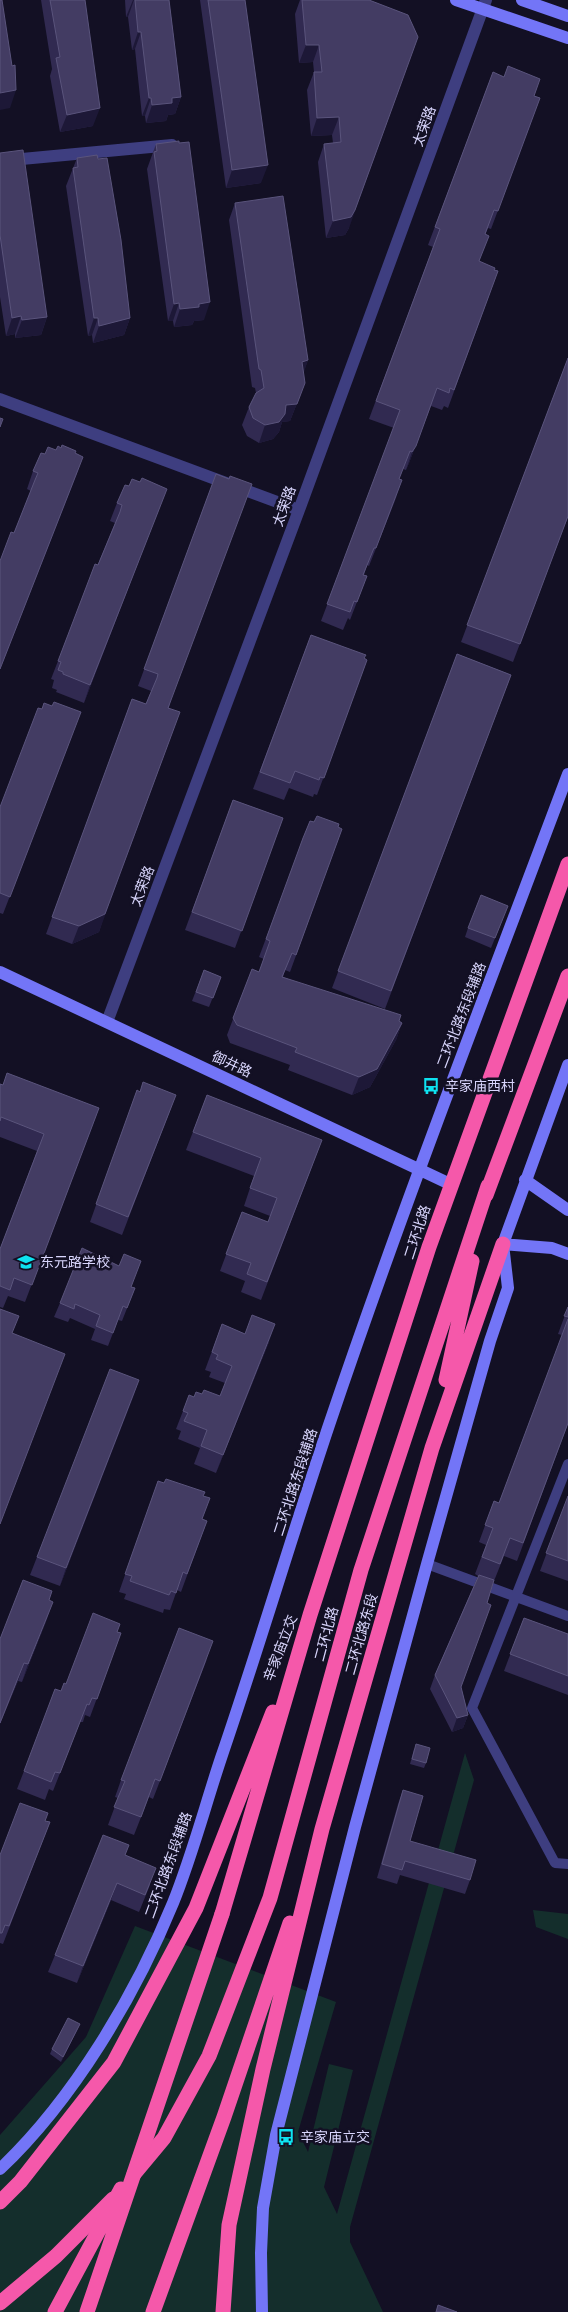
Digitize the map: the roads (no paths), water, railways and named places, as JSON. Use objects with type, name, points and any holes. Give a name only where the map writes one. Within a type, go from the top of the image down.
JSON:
[{"type":"highway","name":"二环北路","points":[[310,1615],[450,1184],[568,864]]},
{"type":"highway","name":"二环北路","points":[[0,2303],[56,2256],[110,2203],[164,2138],[209,2056],[270,1898],[361,1570],[488,1186],[568,976]]},
{"type":"highway","name":"二环北路","points":[[432,1448],[488,1186]]},
{"type":"highway","points":[[432,1448],[503,1244]]},
{"type":"highway","name":"二环北路东段","points":[[322,1829],[432,1448]]},
{"type":"highway","name":"辛家庙立交","points":[[87,2312],[222,1914],[310,1615]]},
{"type":"highway","name":"辛家庙立交","points":[[0,2202],[20,2182],[114,2062],[196,1908],[310,1615]]},
{"type":"highway","points":[[152,2312],[227,2108],[322,1829]]},
{"type":"highway","points":[[223,2312],[229,2225],[263,2069],[322,1829]]},
{"type":"highway","points":[[55,2312],[142,2150]]},
{"type":"main road","points":[[456,0],[484,5],[568,38]]},
{"type":"main road","points":[[522,0],[568,16]]},
{"type":"main road","name":"二环北路东段辅路","points":[[0,2169],[22,2148],[85,2067],[130,1992],[173,1902],[242,1697],[329,1424],[420,1170],[568,774]]},
{"type":"main road","name":"御井路","points":[[0,972],[450,1184]]},
{"type":"main road","points":[[262,2312],[261,2253],[263,2208],[276,2135],[355,1827],[427,1564],[490,1341],[508,1288],[503,1244],[568,1065]]},
{"type":"main road","points":[[525,1180],[568,1210]]},
{"type":"main road","points":[[503,1244],[552,1248],[568,1254]]},
{"type":"street","name":"太荣路","points":[[107,1022],[299,510],[484,5]]},
{"type":"street","points":[[0,161],[176,144]]},
{"type":"street","points":[[0,399],[299,510]]},
{"type":"lane","points":[[568,1464],[472,1708],[555,1862],[568,1864]]},
{"type":"lane","points":[[427,1564],[568,1616]]},
{"type":"place","name":"辛家庙西村","points":[[431,1086]]},
{"type":"place","name":"东元路学校","points":[[26,1262]]},
{"type":"place","name":"辛家庙立交","points":[[286,2137]]}]
